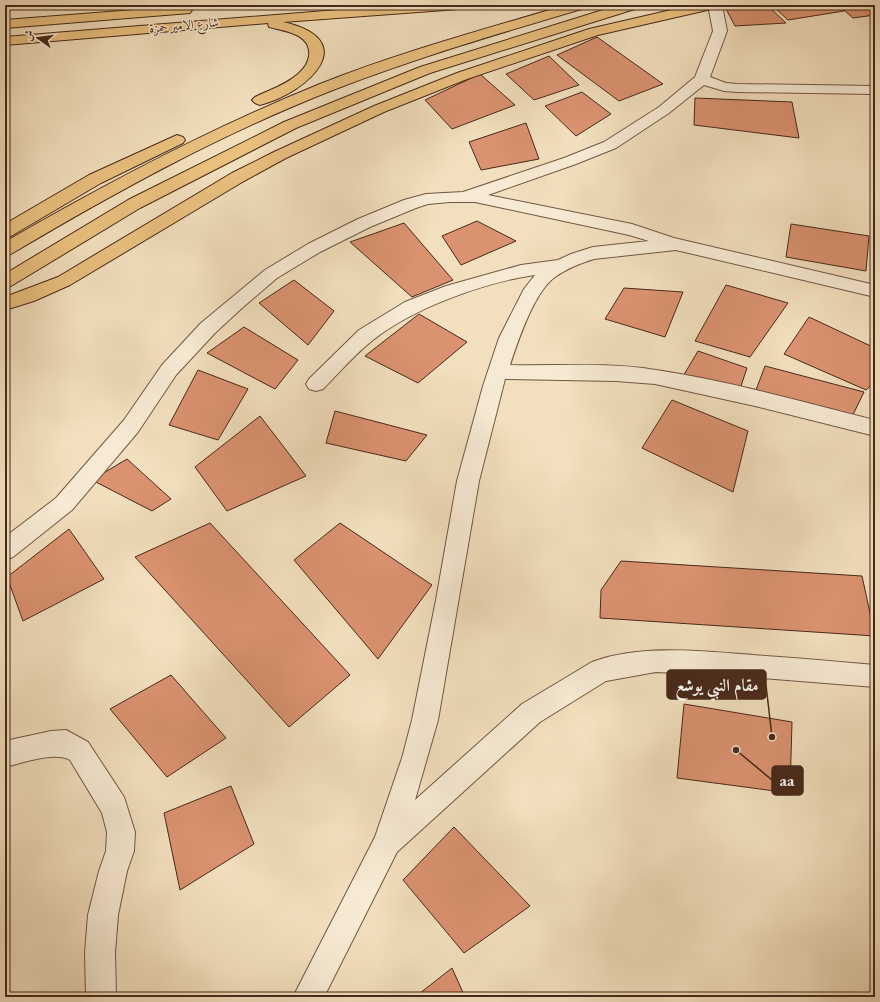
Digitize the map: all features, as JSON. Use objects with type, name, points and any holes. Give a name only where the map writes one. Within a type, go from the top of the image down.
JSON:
[{"type":"main road","points":[[122,14],[161,5]]},
{"type":"main road","name":"شارع الامير حمزة","points":[[5,40],[247,20],[325,16],[459,5]]},
{"type":"main road","points":[[5,250],[45,226],[163,163],[282,105],[374,69],[452,42],[580,5]]},
{"type":"main road","points":[[5,304],[27,297],[64,281],[238,177],[280,155],[379,109],[462,76],[594,32],[711,5]]},
{"type":"main road","points":[[5,282],[134,204],[290,125],[425,70],[628,6]]},
{"type":"main road","name":"شارع الامير حمزة","points":[[5,24],[199,9]]},
{"type":"main road","points":[[5,232],[95,179],[278,92],[304,77],[314,65],[317,55],[315,44],[306,34],[290,28],[247,20]]},
{"type":"street","points":[[464,197],[570,161],[610,145],[664,110],[702,79],[720,31],[715,5]]},
{"type":"street","points":[[702,79],[724,87],[737,88],[875,90]]},
{"type":"street","points":[[5,550],[64,504],[131,426],[170,370],[208,328],[235,303],[270,274],[314,248],[364,223],[426,200],[475,197],[632,230],[676,244],[875,291]]},
{"type":"street","points":[[308,997],[387,843],[425,720],[448,600],[468,481],[498,372],[509,338],[533,289],[548,273],[577,258],[593,253],[676,244]]},
{"type":"street","points":[[316,384],[366,335],[412,307],[453,290],[521,270],[562,266]]},
{"type":"street","points":[[498,372],[616,374],[655,377],[755,398],[875,428]]},
{"type":"street","points":[[387,843],[531,713],[601,670],[656,661],[723,664],[875,676]]},
{"type":"street","points":[[5,754],[51,744],[66,743],[79,751],[114,807],[121,832],[120,851],[113,871],[103,915],[100,953],[101,997]]},
{"type":"building","points":[[767,5],[786,23],[735,26],[726,9]]},
{"type":"building","points":[[772,5],[836,5],[844,11],[788,20]]},
{"type":"building","points":[[838,5],[867,5],[875,13],[875,15],[853,18]]},
{"type":"building","points":[[597,37],[663,84],[619,101],[557,55]]},
{"type":"building","points":[[549,56],[579,85],[534,100],[506,74]]},
{"type":"building","points":[[480,74],[515,105],[452,129],[425,100]]},
{"type":"building","points":[[582,92],[611,114],[576,136],[545,106]]},
{"type":"building","points":[[695,98],[792,102],[799,138],[694,125]]},
{"type":"building","points":[[526,123],[539,159],[481,170],[469,142]]},
{"type":"building","points":[[477,221],[516,241],[461,265],[442,236]]},
{"type":"building","points":[[404,223],[453,280],[412,297],[350,242]]},
{"type":"building","points":[[791,224],[869,236],[866,271],[786,257]]},
{"type":"building","points":[[294,280],[334,311],[308,345],[259,303]]},
{"type":"building","points":[[726,285],[788,303],[750,357],[695,341]]},
{"type":"building","points":[[624,288],[683,292],[665,337],[605,319]]},
{"type":"building","points":[[419,314],[467,342],[418,383],[365,356]]},
{"type":"building","points":[[809,317],[875,348],[875,382],[866,390],[784,354]]},
{"type":"building","points":[[244,327],[298,360],[275,389],[207,353]]},
{"type":"building","points":[[698,351],[747,368],[739,392],[682,378]]},
{"type":"building","points":[[765,366],[864,392],[850,421],[756,390]]},
{"type":"building","points":[[198,370],[248,389],[218,440],[169,425]]},
{"type":"building","points":[[672,400],[748,431],[733,492],[642,448]]},
{"type":"building","points":[[335,411],[427,435],[406,461],[326,443]]},
{"type":"building","points":[[260,416],[306,476],[227,511],[195,467]]},
{"type":"building","points":[[127,459],[171,499],[152,511],[92,480]]},
{"type":"building","points":[[210,523],[350,675],[289,727],[135,557]]},
{"type":"building","points":[[340,523],[432,585],[378,659],[294,560]]},
{"type":"building","points":[[69,529],[104,579],[23,621],[7,577]]},
{"type":"building","points":[[621,561],[862,576],[875,636],[600,618],[601,590]]},
{"type":"building","points":[[171,675],[226,738],[167,777],[110,709]]},
{"type":"building","points":[[684,704],[792,722],[790,793],[677,778]]},
{"type":"building","points":[[231,786],[254,844],[180,890],[164,813]]},
{"type":"building","points":[[454,827],[530,906],[464,953],[403,880]]},
{"type":"building","points":[[452,968],[465,997],[415,997]]},
{"type":"place","name":"مقام النبي يوشع","points":[[772,737]]},
{"type":"place","name":"aa","points":[[736,750]]}]
